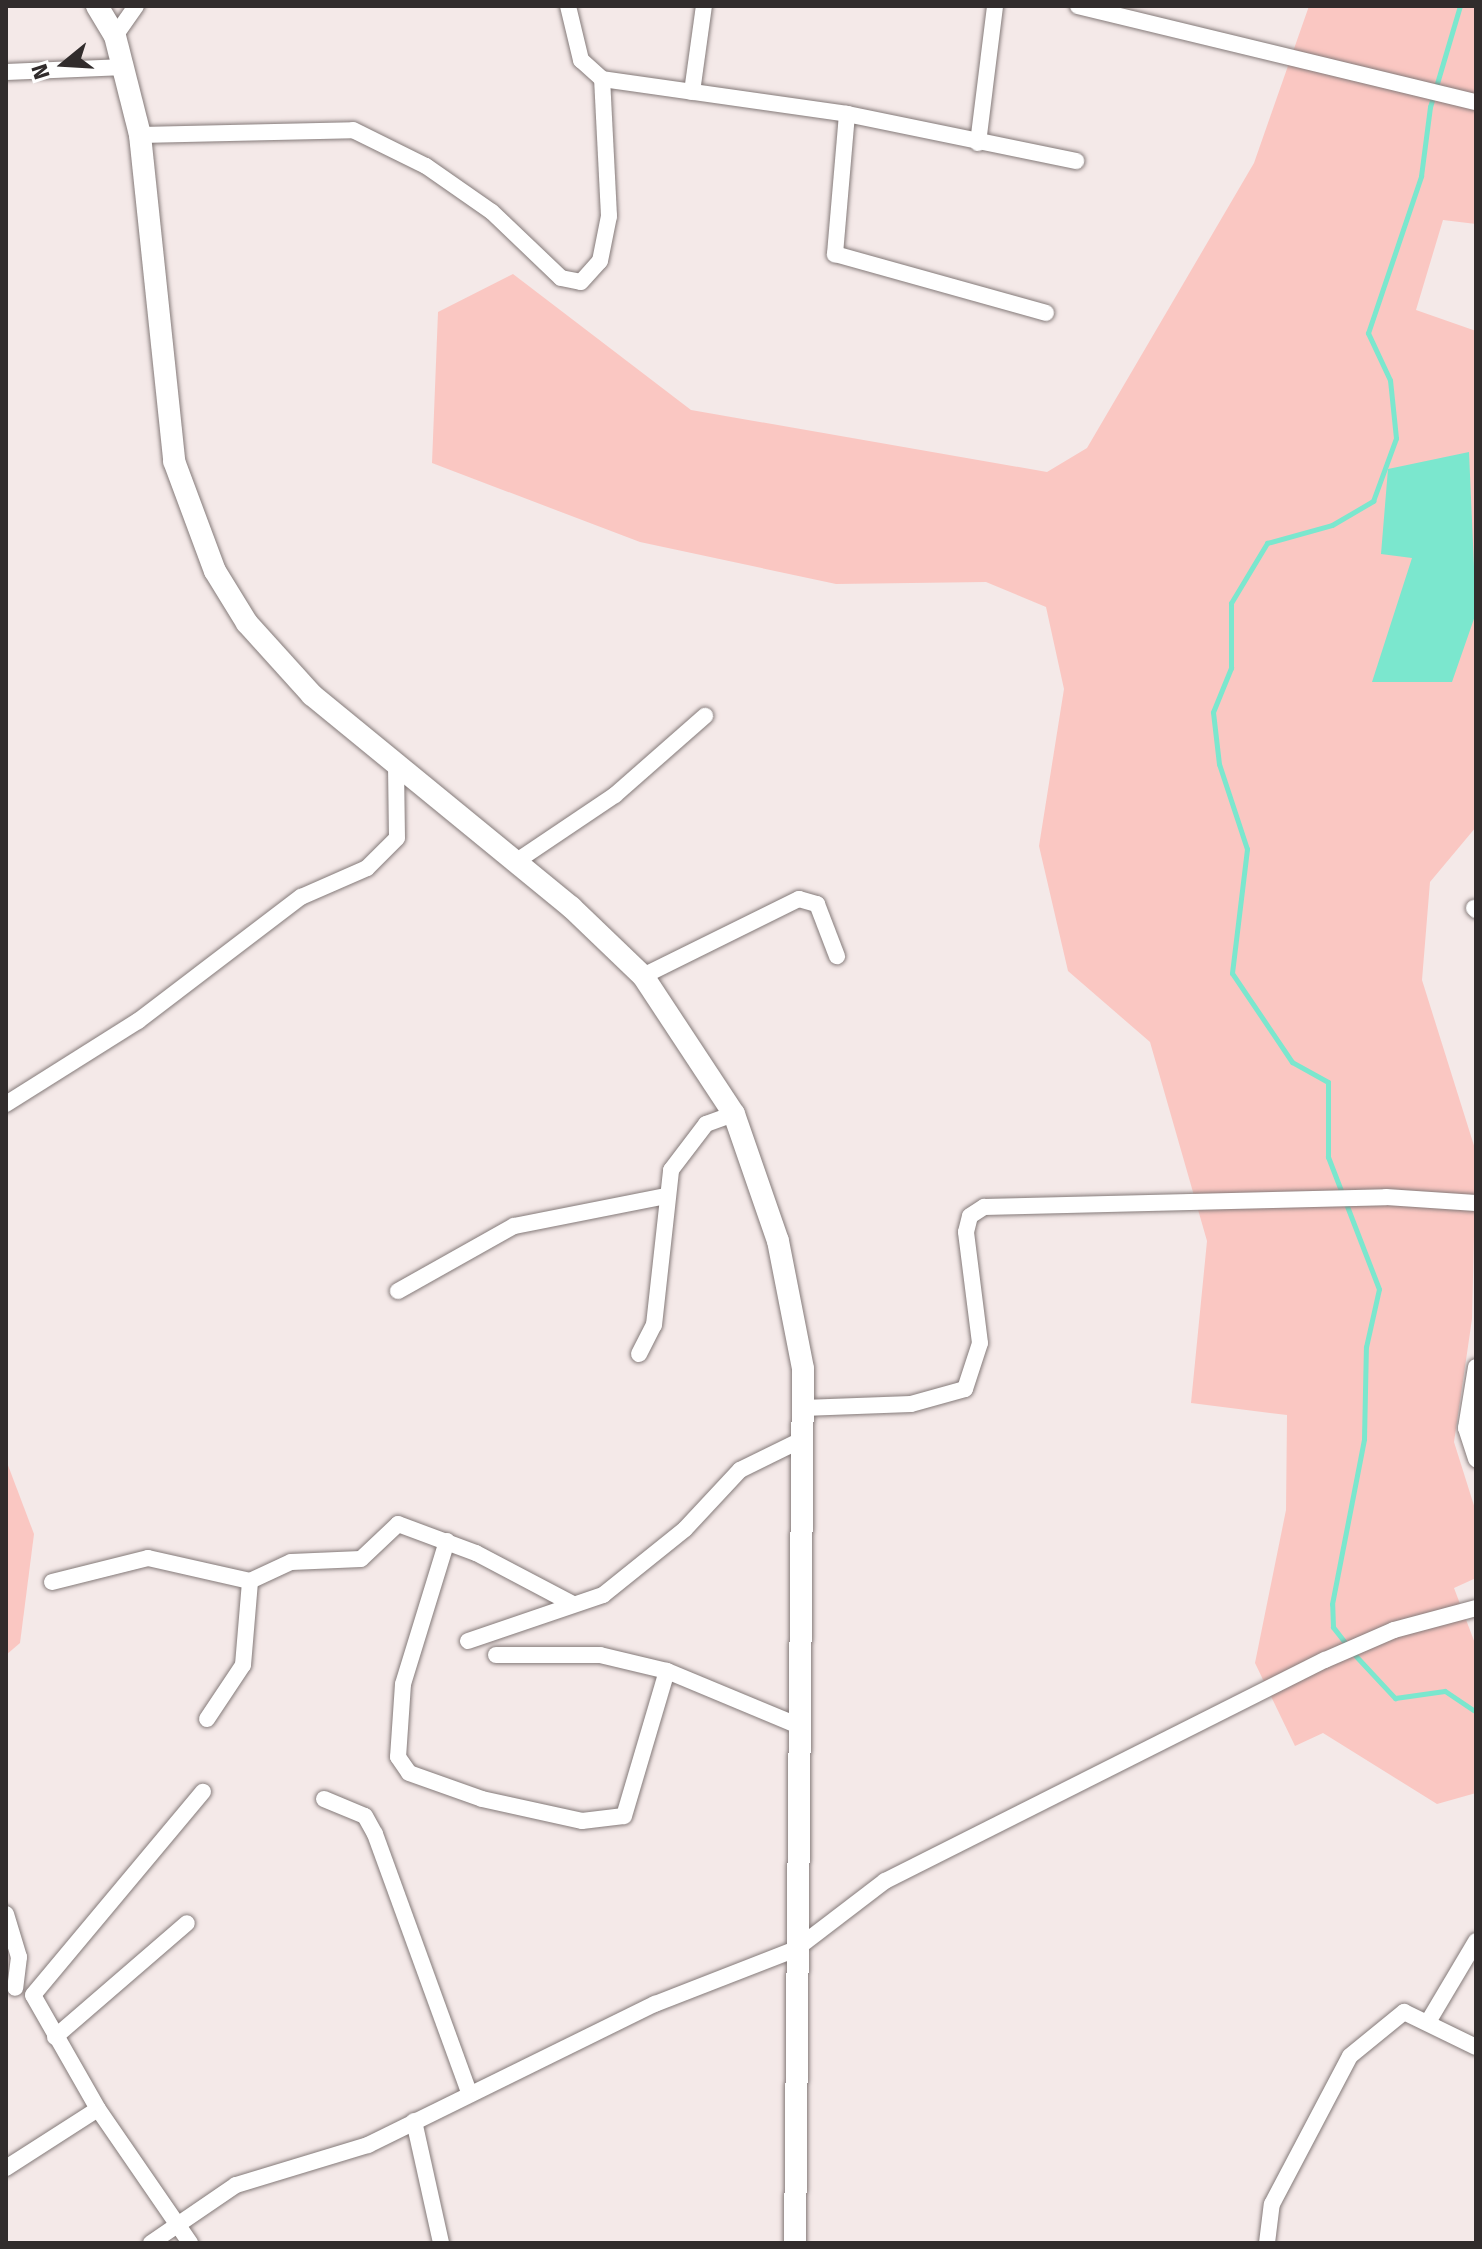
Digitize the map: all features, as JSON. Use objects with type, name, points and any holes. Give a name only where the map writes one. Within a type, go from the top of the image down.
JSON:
[{"type":"main road","points":[[97,6],[115,36],[140,135],[162,387],[190,512],[215,571],[255,633],[396,767],[517,861],[643,976],[734,1114],[794,1299],[803,1408],[797,1725],[795,2243]]},
{"type":"street","points":[[115,36],[136,6]]},
{"type":"street","points":[[568,6],[581,60],[602,79],[847,114],[1076,161]]},
{"type":"street","points":[[692,92],[704,6]]},
{"type":"street","points":[[978,143],[995,6]]},
{"type":"street","points":[[1078,6],[1472,101]]},
{"type":"street","points":[[6,72],[125,67]]},
{"type":"street","points":[[140,135],[353,130],[426,166],[574,283],[600,261],[609,216],[602,79]]},
{"type":"street","points":[[847,114],[835,254],[1046,313]]},
{"type":"street","points":[[517,861],[615,795],[705,716]]},
{"type":"street","points":[[6,1104],[138,1021],[301,897],[367,868],[397,838],[396,767]]},
{"type":"street","points":[[643,976],[799,899],[817,904],[837,956]]},
{"type":"street","points":[[639,1354],[654,1325],[665,1196],[671,1170],[699,1131],[734,1114]]},
{"type":"street","points":[[398,1291],[514,1226],[665,1196]]},
{"type":"street","points":[[803,1408],[911,1404],[965,1389],[980,1343],[966,1232],[970,1216],[984,1207],[1386,1197],[1476,1203]]},
{"type":"street","points":[[1476,1367],[1466,1428],[1476,1459]]},
{"type":"street","points":[[468,1641],[571,1603],[603,1595],[685,1529],[740,1470],[803,1439]]},
{"type":"street","points":[[52,1582],[148,1558],[250,1581],[291,1562],[361,1559],[398,1524],[447,1541],[571,1603]]},
{"type":"street","points":[[447,1541],[403,1684],[398,1757],[409,1773],[482,1799],[582,1821],[624,1816],[667,1671]]},
{"type":"street","points":[[207,1719],[243,1665],[250,1581]]},
{"type":"street","points":[[151,2243],[236,2185],[343,2155],[414,2121],[468,2090],[739,1966],[796,1949],[885,1881],[1325,1660],[1394,1630],[1476,1608]]},
{"type":"street","points":[[496,1655],[566,1652],[667,1671],[797,1725]]},
{"type":"street","points":[[33,1995],[203,1792]]},
{"type":"street","points":[[324,1799],[365,1816],[375,1834],[468,2090]]},
{"type":"street","points":[[6,1914],[19,1957],[10,1989],[33,1995],[98,2109],[190,2243]]},
{"type":"street","points":[[55,2037],[187,1923]]},
{"type":"street","points":[[1428,2022],[1476,1941]]},
{"type":"street","points":[[1267,2243],[1272,2204],[1350,2056],[1404,2012],[1476,2047]]},
{"type":"street","points":[[6,2168],[98,2109]]},
{"type":"street","points":[[414,2121],[441,2243]]},
{"type":"shaded area","points":[[1309,6],[1476,6],[1476,224],[1443,220],[1416,310],[1476,331],[1476,827],[1430,882],[1422,980],[1476,1152],[1472,1319],[1454,1442],[1476,1512],[1476,1578],[1454,1588],[1476,1646],[1476,1793],[1437,1804],[1323,1733],[1295,1746],[1255,1663],[1286,1510],[1287,1415],[1191,1403],[1207,1241],[1150,1042],[1068,971],[1039,846],[1064,689],[1046,607],[986,582],[836,584],[640,542],[432,463],[438,312],[513,274],[691,410],[1047,472],[1087,448],[1254,163]]},
{"type":"shaded area","points":[[1469,452],[1476,613],[1452,682],[1372,682],[1412,558],[1381,554],[1388,469]]},
{"type":"shaded area","points":[[6,1460],[34,1534],[20,1643],[6,1655]]},
{"type":"waterway","points":[[1347,1645],[1333,1627],[1332,1604],[1364,1439],[1366,1347],[1379,1289],[1328,1157],[1328,1082],[1292,1062],[1232,973],[1247,849],[1219,764],[1213,712],[1231,668],[1231,603],[1267,543],[1332,525],[1373,501],[1396,438],[1390,380],[1368,333],[1421,176],[1430,107],[1460,6]]},
{"type":"waterway","points":[[1353,1653],[1395,1698],[1445,1691],[1473,1710]]}]
